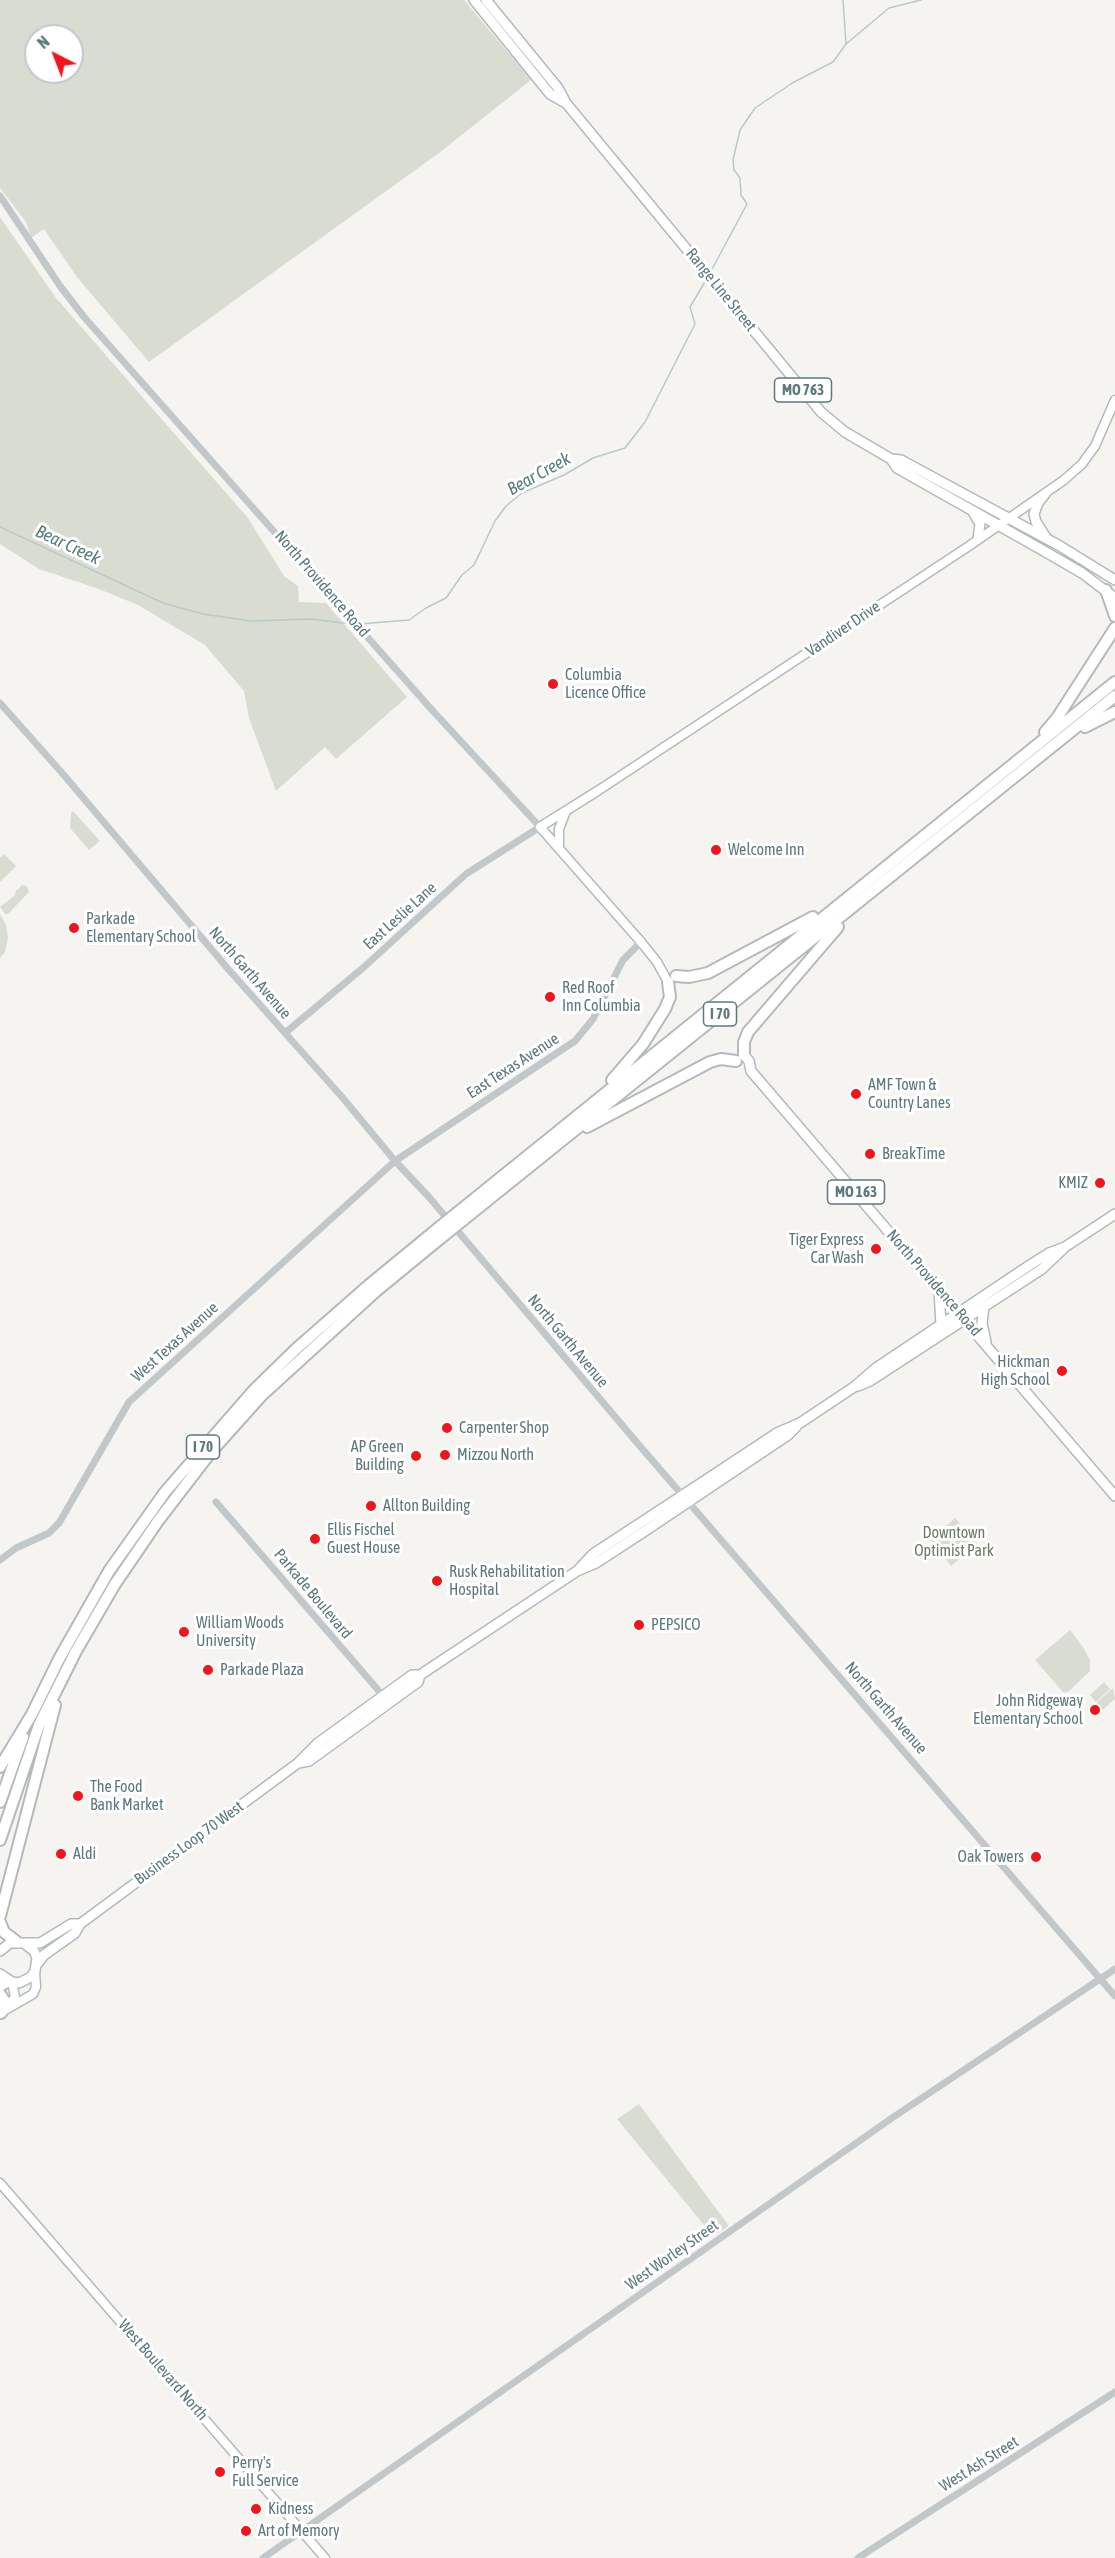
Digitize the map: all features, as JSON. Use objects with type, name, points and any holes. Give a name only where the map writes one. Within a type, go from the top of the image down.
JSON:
[{"type":"highway","points":[[1106,590],[1115,616]]},
{"type":"highway","points":[[1023,756],[1057,718],[1115,628]]},
{"type":"highway","name":"I 70","points":[[0,1802],[32,1714],[59,1659],[108,1571],[172,1483],[254,1390],[296,1349],[369,1285],[439,1234],[574,1118],[1115,682]]},
{"type":"highway","name":"I 70","points":[[460,1217],[566,1138],[1115,696]]},
{"type":"highway","points":[[1051,748],[1115,711]]},
{"type":"highway","points":[[566,1138],[710,1062],[740,1058],[748,1032],[826,938],[874,890]]},
{"type":"highway","points":[[574,1118],[622,1069],[642,1044],[665,1010],[670,997],[672,979],[708,973],[782,936],[845,898]]},
{"type":"highway","name":"I 70","points":[[0,1840],[39,1725],[115,1584],[158,1521],[211,1452],[262,1395],[304,1354],[439,1234]]},
{"type":"highway","points":[[0,1916],[36,1783],[52,1713],[68,1668]]},
{"type":"highway","points":[[0,1767],[32,1714]]},
{"type":"highway","points":[[0,1922],[4,1932],[20,1943]]},
{"type":"highway","points":[[0,1994],[6,2003],[2,2012]]},
{"type":"main road","name":"Range Line Street","points":[[474,0],[550,94],[566,103]]},
{"type":"main road","name":"Range Line Street","points":[[486,0],[558,88],[566,103],[821,412],[846,432],[891,459],[901,460],[1005,521],[1115,598]]},
{"type":"main road","name":"Vandiver Drive","points":[[540,827],[978,539],[1075,472],[1095,446],[1115,400]]},
{"type":"main road","name":"Range Line Street","points":[[891,459],[897,468],[970,508],[1049,540],[1115,580]]},
{"type":"main road","points":[[1045,494],[1038,503],[1035,514],[1036,522],[1049,540]]},
{"type":"main road","points":[[970,508],[980,524],[978,539]]},
{"type":"main road","points":[[559,849],[559,829],[566,811]]},
{"type":"main road","name":"North Providence Road","points":[[540,827],[672,979]]},
{"type":"main road","name":"North Providence Road","points":[[740,1058],[742,1068],[751,1071],[1115,1496]]},
{"type":"main road","points":[[854,1387],[876,1368],[941,1325],[984,1306],[1048,1264],[1065,1247],[1115,1214]]},
{"type":"main road","points":[[854,1387],[870,1381],[1049,1253],[1065,1247]]},
{"type":"main road","points":[[939,1290],[941,1325]]},
{"type":"main road","points":[[984,1306],[982,1323],[987,1344]]},
{"type":"main road","name":"Business Loop 70 West","points":[[4,1979],[26,1981],[45,1954],[75,1933],[80,1923],[298,1763],[318,1743],[386,1699],[418,1682],[420,1676],[577,1571],[596,1563],[686,1499],[788,1436],[798,1425],[854,1387]]},
{"type":"main road","name":"Business Loop 70 West","points":[[0,1951],[4,1946],[40,1943],[71,1924],[80,1923]]},
{"type":"main road","points":[[2,2012],[33,1994],[36,1987],[34,1951],[20,1943]]},
{"type":"main road","points":[[2,2012],[15,1997],[4,1979]]},
{"type":"main road","name":"West Boulevard North","points":[[0,2183],[325,2558]]},
{"type":"street","name":"North Providence Road","points":[[0,196],[60,286],[84,317],[394,667],[540,827]]},
{"type":"street","name":"North Garth Avenue","points":[[0,704],[63,774],[395,1161],[428,1196],[1115,1996]]},
{"type":"street","name":"East Leslie Lane","points":[[285,1034],[364,967],[466,874],[540,827]]},
{"type":"street","name":"East Texas Avenue","points":[[395,1161],[575,1041],[593,1019],[622,960],[641,942]]},
{"type":"street","name":"West Texas Avenue","points":[[0,1560],[16,1548],[44,1536],[59,1523],[129,1402],[395,1161]]},
{"type":"street","name":"Parkade Boulevard","points":[[216,1502],[386,1699]]},
{"type":"street","name":"West Worley Street","points":[[263,2558],[887,2121],[1115,1970]]},
{"type":"street","name":"West Ash Street","points":[[858,2558],[1115,2392]]},
{"type":"green space","points":[[0,0],[464,0],[531,80],[439,153],[149,362],[77,277],[44,229],[31,238],[26,222],[0,188]]},
{"type":"green space","points":[[0,217],[56,298],[248,518],[284,576],[298,586],[299,602],[326,603],[407,697],[336,759],[325,747],[276,791],[249,718],[244,691],[205,645],[138,605],[39,569],[0,544]]},
{"type":"green space","points":[[73,811],[100,841],[89,850],[70,828]]},
{"type":"green space","points":[[4,854],[16,866],[0,882],[0,858]]},
{"type":"green space","points":[[22,885],[27,886],[29,892],[8,914],[5,914],[0,907],[15,895]]},
{"type":"green space","points":[[0,914],[6,925],[8,938],[5,952],[0,958]]},
{"type":"green space","name":"Downtown Optimist Park","points":[[955,1518],[977,1544],[951,1566],[931,1540]]},
{"type":"green space","points":[[1070,1630],[1090,1660],[1090,1671],[1068,1692],[1063,1692],[1035,1660]]},
{"type":"green space","points":[[1104,1682],[1110,1689],[1096,1702],[1090,1695]]},
{"type":"green space","points":[[1113,1688],[1115,1699],[1101,1711],[1095,1704]]},
{"type":"green space","points":[[639,2104],[729,2226],[713,2236],[617,2119]]},
{"type":"waterway","name":"Bear Creek","points":[[711,271],[747,204],[741,195],[740,178],[734,170],[733,160],[740,130],[755,108],[794,82],[833,62],[846,44],[843,0]]},
{"type":"waterway","points":[[846,44],[889,8],[921,0]]},
{"type":"waterway","name":"Bear Creek","points":[[359,624],[409,620],[446,598],[462,575],[474,565],[495,521],[506,506],[522,493],[564,475],[593,458],[625,448],[645,422],[695,324],[690,307],[706,280]]},
{"type":"waterway","name":"Bear Creek","points":[[0,527],[163,603],[203,614],[251,621],[310,619],[351,624]]},
{"type":"place","name":"Columbia Licence Office","points":[[553,684]]},
{"type":"place","name":"Welcome Inn","points":[[716,850]]},
{"type":"place","name":"Parkade Elementary School","points":[[74,928]]},
{"type":"place","name":"Red Roof Inn Columbia","points":[[550,997]]},
{"type":"place","name":"AMF Town & Country Lanes","points":[[856,1094]]},
{"type":"place","name":"BreakTime","points":[[870,1154]]},
{"type":"place","name":"KMIZ","points":[[1100,1183]]},
{"type":"place","name":"Tiger Express Car Wash","points":[[876,1249]]},
{"type":"place","name":"Hickman High School","points":[[1062,1371]]},
{"type":"place","name":"Carpenter Shop","points":[[447,1428]]},
{"type":"place","name":"Mizzou North","points":[[445,1455]]},
{"type":"place","name":"AP Green Building","points":[[416,1456]]},
{"type":"place","name":"Allton Building","points":[[371,1506]]},
{"type":"place","name":"Ellis Fischel Guest House","points":[[315,1539]]},
{"type":"place","name":"Rusk Rehabilitation Hospital","points":[[437,1581]]},
{"type":"place","name":"PEPSICO","points":[[639,1625]]},
{"type":"place","name":"William Woods University","points":[[184,1632]]},
{"type":"place","name":"Parkade Plaza","points":[[208,1670]]},
{"type":"place","name":"John Ridgeway Elementary School","points":[[1095,1710]]},
{"type":"place","name":"The Food Bank Market","points":[[78,1796]]},
{"type":"place","name":"Aldi","points":[[61,1854]]},
{"type":"place","name":"Oak Towers","points":[[1036,1857]]},
{"type":"place","name":"Perry's Full Service","points":[[220,2472]]},
{"type":"place","name":"Kidness","points":[[256,2509]]},
{"type":"place","name":"Art of Memory","points":[[246,2531]]}]
